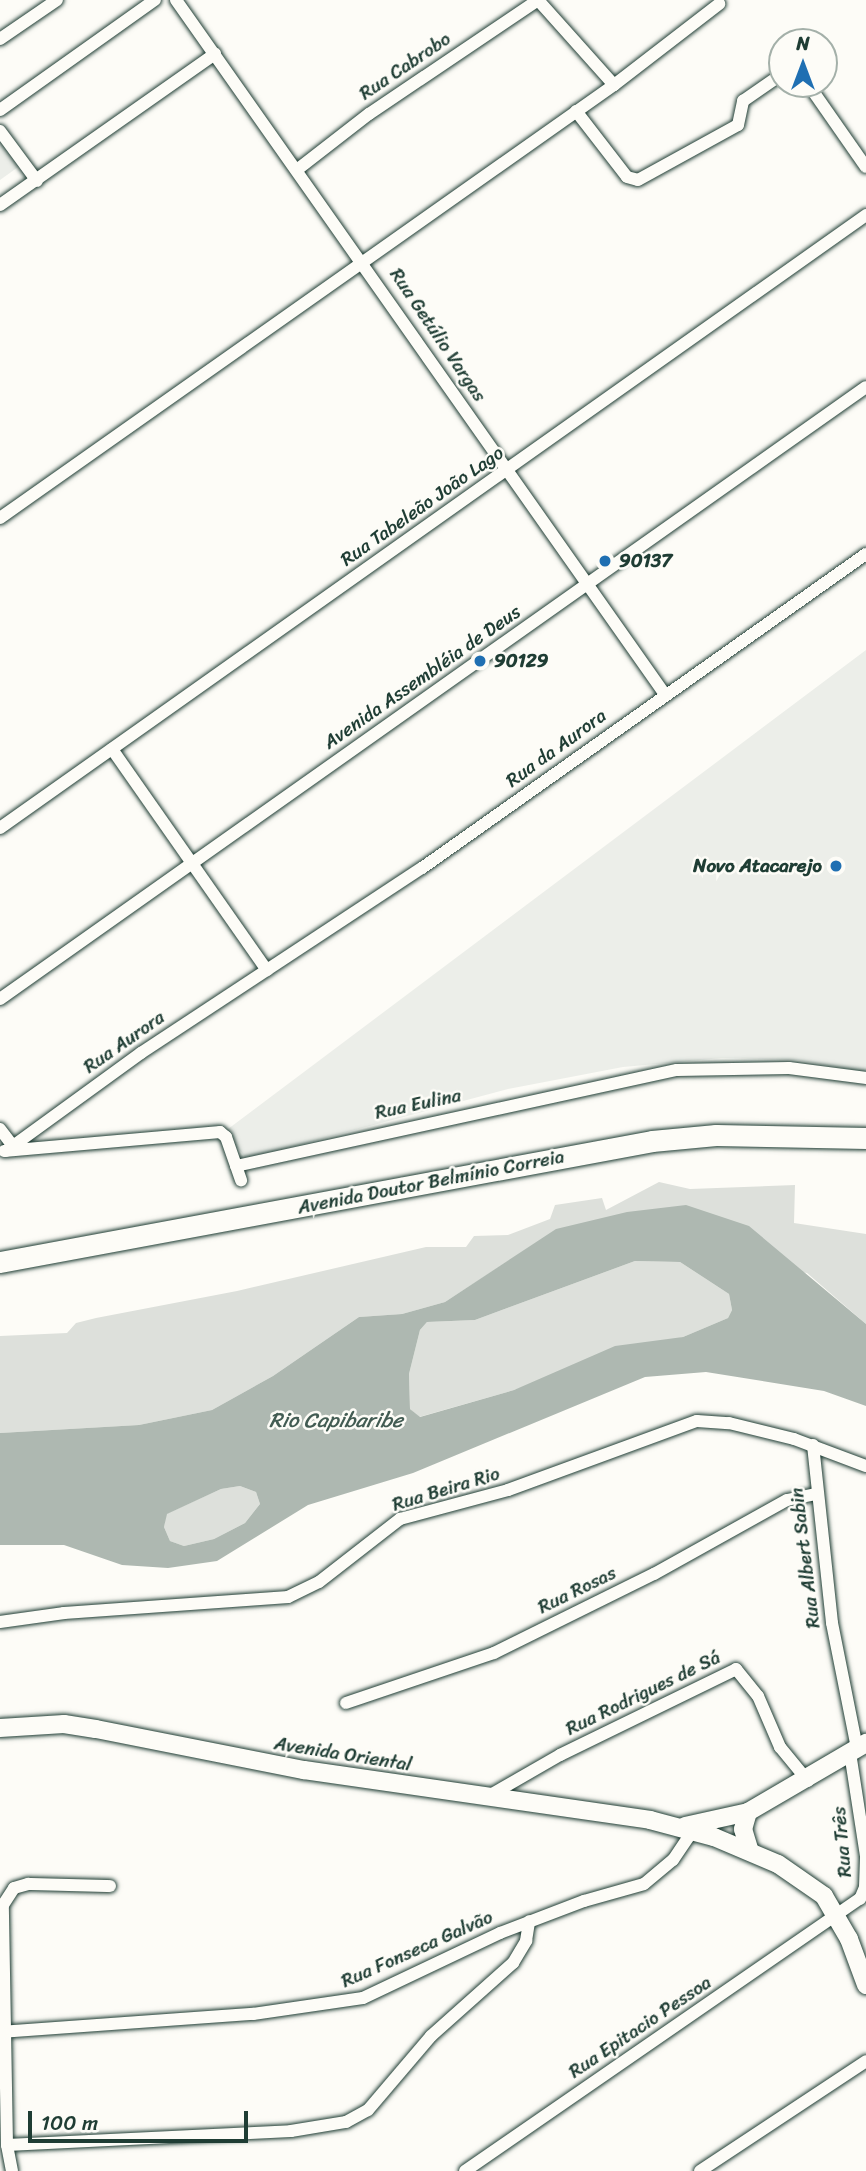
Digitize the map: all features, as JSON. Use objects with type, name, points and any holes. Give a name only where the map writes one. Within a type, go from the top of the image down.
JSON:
[{"type":"main road","name":"Avenida Doutor Belmínio Correia","points":[[0,1262],[652,1141],[716,1135],[866,1138]]},
{"type":"street","points":[[0,39],[57,0]]},
{"type":"street","points":[[0,110],[155,0]]},
{"type":"street","name":"Rua Getúlio Vargas","points":[[176,0],[364,261],[506,470],[664,693]]},
{"type":"street","points":[[538,0],[614,85]]},
{"type":"street","name":"Rua Cabrobo","points":[[298,169],[369,114],[538,0]]},
{"type":"street","points":[[0,518],[614,85],[719,4]]},
{"type":"street","points":[[0,205],[215,54]]},
{"type":"street","points":[[576,111],[626,177],[638,180],[738,125],[743,101],[768,84]]},
{"type":"street","points":[[818,98],[866,167]]},
{"type":"street","points":[[0,131],[37,181]]},
{"type":"street","name":"Rua Tabeleão João Lago","points":[[0,828],[866,215]]},
{"type":"street","name":"Avenida Assembléia de Deus","points":[[0,999],[866,387]]},
{"type":"street","name":"Rua da Aurora","points":[[267,970],[422,868],[664,693],[866,554]]},
{"type":"street","points":[[112,749],[267,970]]},
{"type":"street","name":"Rua Aurora","points":[[6,1149],[267,970]]},
{"type":"street","name":"Rua Eulina","points":[[236,1166],[677,1070],[789,1068],[866,1078]]},
{"type":"street","points":[[0,1129],[6,1149],[220,1132],[241,1180]]},
{"type":"street","name":"Rua Beira Rio","points":[[0,1622],[64,1613],[288,1597],[319,1582],[400,1519],[508,1490],[683,1424],[729,1423],[813,1445],[866,1466]]},
{"type":"street","name":"Rua Albert Sabin","points":[[813,1445],[816,1494],[842,1691],[858,1748]]},
{"type":"street","name":"Rua Rosas","points":[[346,1703],[494,1653],[654,1574],[786,1500],[816,1494]]},
{"type":"street","name":"Rua Rodrigues de Sá","points":[[486,1797],[560,1755],[736,1669],[758,1696],[780,1747],[808,1781]]},
{"type":"street","name":"Avenida Oriental","points":[[0,1728],[64,1724],[281,1766],[687,1829],[748,1812],[808,1781],[858,1748]]},
{"type":"street","name":"Rua Três","points":[[837,1916],[860,1899],[866,1875],[858,1748]]},
{"type":"street","points":[[748,1812],[743,1829],[749,1849]]},
{"type":"street","points":[[687,1829],[749,1849],[802,1878],[824,1896],[837,1916],[866,1985]]},
{"type":"street","name":"Rua Fonseca Galvão","points":[[3,2032],[338,2004],[363,1998],[529,1922],[644,1884],[673,1860],[687,1829]]},
{"type":"street","points":[[12,2171],[7,2144],[3,2032],[3,1905],[7,1895],[28,1884],[110,1886]]},
{"type":"street","name":"Rua Epitacio Pessoa","points":[[465,2171],[837,1916]]},
{"type":"street","points":[[7,2144],[291,2131],[358,2117],[431,2036],[513,1963],[526,1941],[529,1922]]},
{"type":"street","points":[[700,2171],[866,2061]]},
{"type":"shaded area","points":[[0,136],[21,165],[0,180]]},
{"type":"shaded area","points":[[866,650],[866,1072],[797,1060],[722,1058],[623,1067],[508,1089],[247,1159],[224,1132]]},
{"type":"shaded area","points":[[659,1182],[690,1189],[795,1185],[794,1223],[866,1234],[866,1324],[807,1273],[556,1230],[445,1302],[402,1314],[359,1317],[273,1376],[212,1410],[139,1425],[0,1433],[0,1336],[67,1333],[76,1323],[96,1318],[237,1291],[426,1247],[466,1247],[474,1236],[508,1235],[550,1219],[555,1205],[602,1198],[606,1210]]},
{"type":"shaded area","points":[[635,1261],[680,1262],[729,1294],[732,1310],[728,1318],[683,1337],[514,1390],[419,1417],[410,1409],[409,1374],[420,1330],[427,1322],[475,1320]]},
{"type":"shaded area","points":[[240,1486],[256,1492],[260,1504],[245,1523],[214,1539],[184,1546],[170,1541],[164,1527],[166,1514],[221,1489]]},
{"type":"water","name":"Rio Capibaribe","points":[[686,1205],[749,1226],[866,1324],[866,1406],[824,1391],[706,1372],[645,1377],[413,1473],[308,1505],[217,1561],[168,1568],[122,1565],[64,1545],[0,1545],[0,1433],[139,1425],[212,1410],[273,1376],[359,1317],[402,1314],[445,1302],[556,1229],[627,1212]],"holes":[[[635,1261],[680,1262],[729,1294],[732,1310],[728,1318],[683,1337],[615,1346],[514,1390],[420,1417],[410,1409],[409,1374],[420,1330],[427,1322],[475,1320]],[[240,1486],[256,1492],[260,1504],[245,1523],[214,1539],[184,1546],[170,1541],[164,1527],[167,1514],[221,1489]]]},
{"type":"place","name":"90137","points":[[605,561]]},
{"type":"place","name":"90129","points":[[480,661]]},
{"type":"place","name":"Novo Atacarejo","points":[[836,866]]}]
